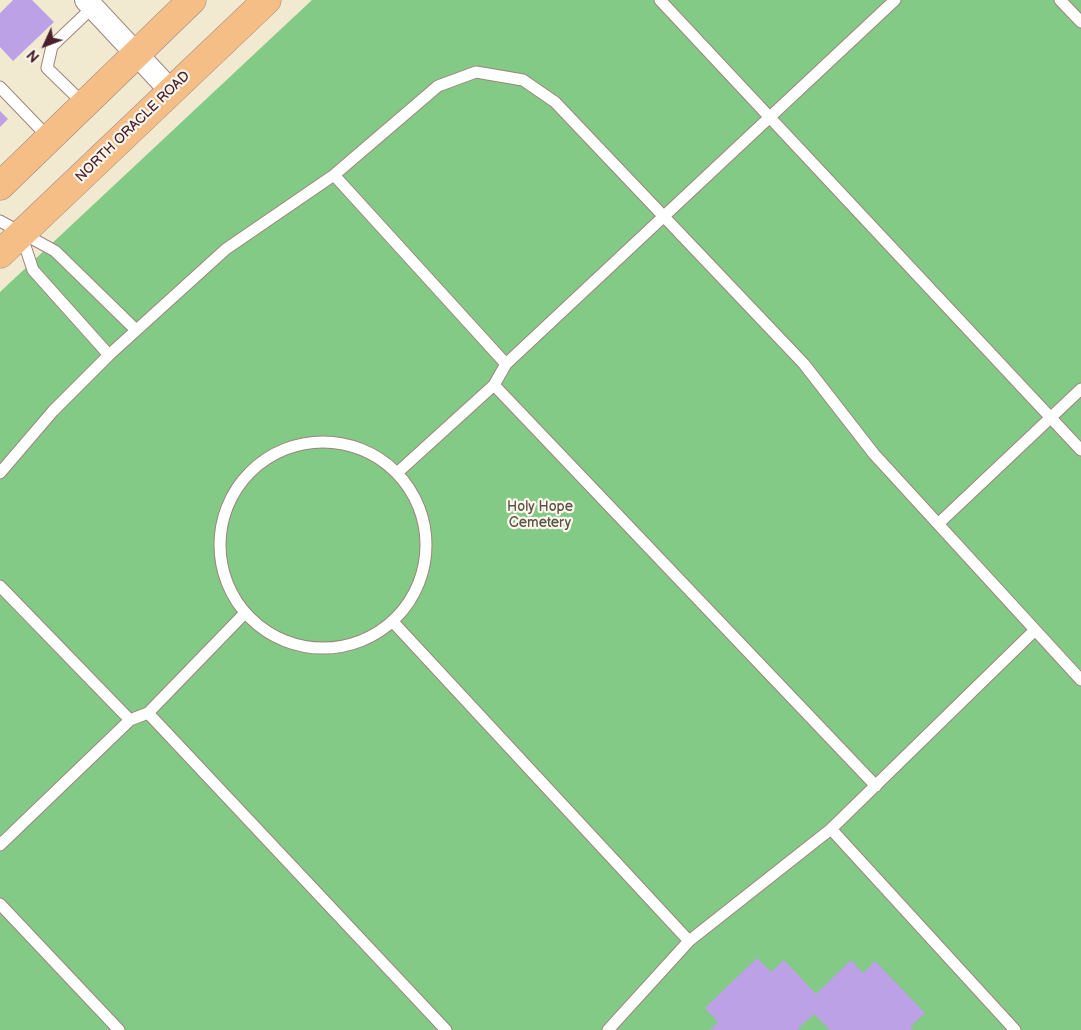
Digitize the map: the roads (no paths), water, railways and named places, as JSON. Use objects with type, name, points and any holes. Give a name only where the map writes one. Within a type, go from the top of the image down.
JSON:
[{"type":"highway","points":[[0,186],[192,0]]},
{"type":"highway","name":"NORTH ORACLE ROAD","points":[[0,254],[11,227],[171,90],[267,0]]},
{"type":"street","points":[[93,2],[136,54],[171,90]]},
{"type":"lane","points":[[660,0],[1081,450]]},
{"type":"lane","points":[[397,473],[494,385],[506,364],[895,0]]},
{"type":"lane","points":[[1060,0],[1081,22]]},
{"type":"lane","points":[[84,104],[47,68],[52,46],[93,2]]},
{"type":"lane","points":[[0,473],[53,411],[109,355],[226,248],[334,175],[438,86],[476,72],[523,80],[556,102],[804,364],[874,454],[1034,631],[1081,680]]},
{"type":"lane","points":[[0,87],[49,138]]},
{"type":"lane","points":[[334,175],[506,364]]},
{"type":"lane","points":[[11,227],[55,251],[136,330]]},
{"type":"lane","points":[[11,227],[33,270],[109,355]]},
{"type":"lane","points":[[494,385],[876,786]]},
{"type":"lane","points":[[938,524],[1081,389]]},
{"type":"lane","points":[[313,441],[342,443],[373,454],[397,473],[416,501],[426,537],[423,568],[408,604],[394,622],[374,635],[336,647],[296,644],[267,632],[245,613],[226,582],[219,547],[222,522],[231,495],[250,470],[275,453],[313,441]]},
{"type":"lane","points":[[0,586],[130,720]]},
{"type":"lane","points":[[0,845],[130,720],[148,713],[245,613]]},
{"type":"lane","points":[[394,622],[689,941]]},
{"type":"lane","points":[[608,1030],[689,941],[831,829],[1034,631]]},
{"type":"lane","points":[[148,713],[446,1030]]},
{"type":"lane","points":[[831,829],[1015,1030]]},
{"type":"lane","points":[[0,904],[119,1030]]},
{"type":"park label","name":"Holy Hope Cemetery","points":[[540,516]]}]
